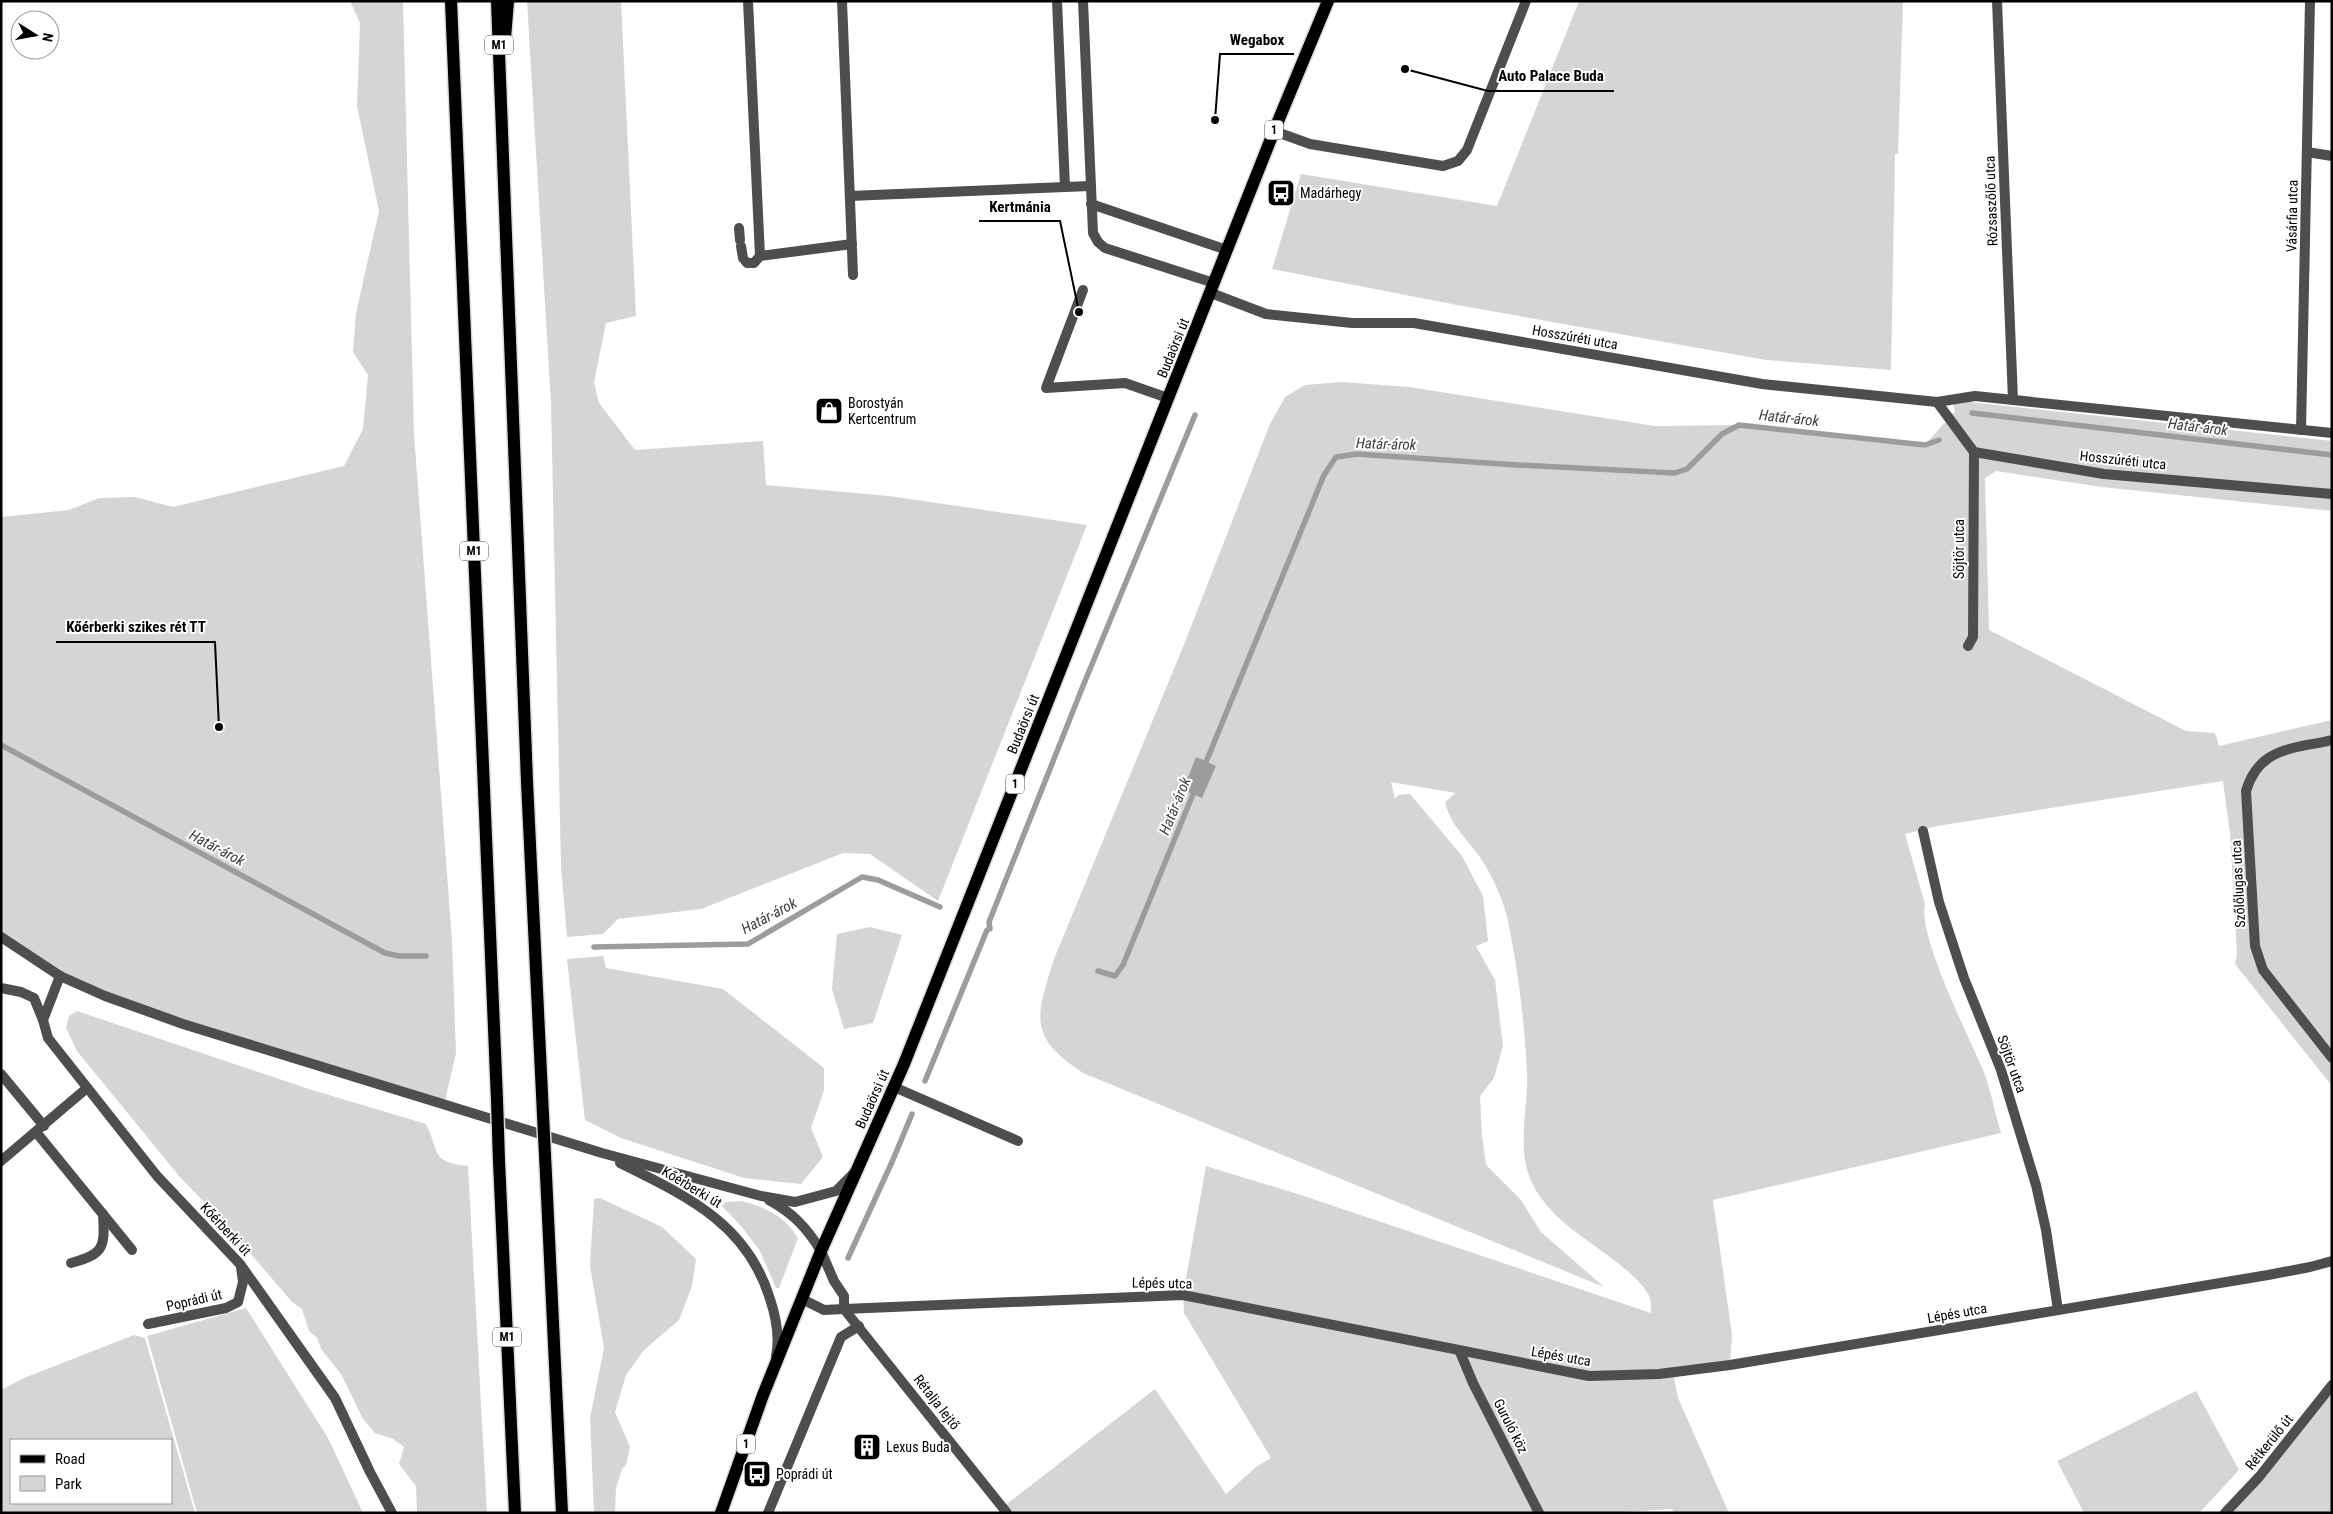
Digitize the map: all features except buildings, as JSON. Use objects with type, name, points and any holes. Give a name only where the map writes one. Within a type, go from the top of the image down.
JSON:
[{"type":"main road","name":"M1","points":[[451,1],[515,1513]]},
{"type":"main road","name":"M1","points":[[496,1],[501,88],[527,782],[562,1513]]},
{"type":"main road","points":[[501,88],[508,1]]},
{"type":"main road","name":"Budaörsi út","points":[[722,1513],[771,1375],[821,1251],[894,1087],[1274,131],[1328,1]]},
{"type":"street","points":[[748,1],[760,256]]},
{"type":"street","points":[[842,1],[853,275]]},
{"type":"street","points":[[1057,1],[1065,187]]},
{"type":"street","name":"Hosszúréti utca","points":[[1083,1],[1091,204],[1093,233],[1098,242],[1105,248],[1212,288],[1239,304],[1266,314],[1352,323],[1414,323],[1738,380],[1936,402],[1975,396],[2332,434]]},
{"type":"street","points":[[1274,131],[1310,144],[1342,150],[1442,166],[1458,161],[1466,150],[1526,1]]},
{"type":"street","name":"Rózsaszőlő utca","points":[[1997,1],[2014,400]]},
{"type":"street","name":"Vásárfia utca","points":[[2301,430],[2310,1]]},
{"type":"street","points":[[2307,152],[2332,156]]},
{"type":"street","points":[[850,196],[1090,186]]},
{"type":"street","points":[[1091,204],[1227,250]]},
{"type":"street","points":[[739,228],[743,258],[747,263],[754,263],[760,256],[852,244]]},
{"type":"street","points":[[1083,290],[1046,388],[1125,383],[1168,398]]},
{"type":"street","points":[[1936,402],[1974,452]]},
{"type":"street","name":"Hosszúréti utca","points":[[1974,452],[2104,474],[2332,494]]},
{"type":"street","name":"Söjtör utca","points":[[1968,646],[1973,637],[1974,452]]},
{"type":"street","name":"Szőlőlugas utca","points":[[2332,740],[2281,752],[2264,759],[2256,767],[2246,791],[2254,946],[2258,960],[2263,970],[2332,1058]]},
{"type":"street","name":"Söjtör utca","points":[[1923,832],[1939,902],[1964,978],[2001,1070],[2036,1185],[2046,1230],[2058,1310]]},
{"type":"street","name":"Kőérberki út","points":[[1,937],[60,976],[105,996],[183,1024],[602,1153],[760,1196],[795,1202],[817,1198],[836,1192],[858,1169]]},
{"type":"street","points":[[43,1020],[60,976]]},
{"type":"street","name":"Kőérberki út","points":[[1,988],[21,992],[34,998],[48,1038],[157,1176],[240,1264],[335,1398],[392,1513]]},
{"type":"street","points":[[1,1074],[103,1214],[132,1250]]},
{"type":"street","points":[[894,1087],[1018,1141]]},
{"type":"street","points":[[1,1161],[87,1088]]},
{"type":"street","name":"Kőérberki út","points":[[602,1153],[684,1195],[715,1215],[737,1237],[754,1263],[768,1290],[777,1321],[777,1350],[771,1375]]},
{"type":"street","name":"Kőérberki út","points":[[760,1196],[785,1209],[798,1219],[811,1235],[821,1251],[834,1281],[844,1296],[844,1309]]},
{"type":"street","points":[[71,1262],[93,1257],[99,1250],[104,1236],[103,1214]]},
{"type":"street","name":"Lépés utca","points":[[802,1299],[824,1310],[1183,1295],[1460,1352],[1589,1376],[1658,1374],[1730,1365],[2276,1274],[2332,1260]]},
{"type":"street","name":"Poprádi út","points":[[148,1324],[226,1308],[238,1302],[243,1282],[240,1264]]},
{"type":"street","name":"Rétalja lejtő","points":[[844,1309],[1007,1513]]},
{"type":"street","points":[[768,1513],[841,1337],[858,1326]]},
{"type":"street","name":"Guruló köz","points":[[1460,1352],[1473,1383],[1539,1513]]},
{"type":"street","name":"Rétkerülő út","points":[[2225,1513],[2260,1477],[2332,1385]]},
{"type":"green space","points":[[350,1],[403,1],[414,434],[452,940],[456,1053],[444,1105],[183,1024],[60,976],[1,937],[1,517],[69,510],[99,498],[135,497],[173,507],[344,466],[363,429],[368,375],[353,352],[356,313],[379,211],[357,106],[360,23]]},
{"type":"green space","points":[[527,1],[621,1],[636,316],[606,323],[594,382],[599,403],[635,450],[763,441],[766,485],[889,496],[1087,525],[938,901],[870,854],[843,853],[701,909],[618,919],[603,934],[567,937],[561,867],[551,404]]},
{"type":"green space","points":[[1579,1],[1903,1],[1898,154],[1895,154],[1891,370],[1766,360],[1457,305],[1272,269],[1301,174],[1497,206]]},
{"type":"green space","points":[[1342,382],[1409,387],[1655,426],[1739,425],[1925,445],[1955,411],[1953,405],[1960,401],[2332,441],[2332,511],[2102,487],[1996,471],[1985,478],[1989,630],[2186,731],[2215,733],[2219,746],[2332,720],[2332,1086],[2235,964],[2237,954],[2230,834],[2223,781],[1937,826],[1905,834],[1925,904],[1925,918],[1936,961],[1983,1070],[2001,1133],[1713,1200],[1732,1335],[1730,1365],[1673,1373],[1678,1398],[1729,1513],[1674,1513],[1672,1509],[1608,1513],[1007,1513],[1003,1507],[1155,1389],[1226,1494],[1256,1467],[1271,1458],[1184,1313],[1183,1295],[1206,1166],[1301,1195],[1651,1313],[1650,1298],[1641,1284],[1552,1211],[1541,1198],[1527,1170],[1524,1144],[1527,1088],[1525,1036],[1512,940],[1506,913],[1493,879],[1484,863],[1455,824],[1448,810],[1445,802],[1456,793],[1391,782],[1395,799],[1398,795],[1410,794],[1462,856],[1483,896],[1488,941],[1476,946],[1495,980],[1503,1046],[1494,1078],[1480,1096],[1486,1165],[1521,1200],[1541,1232],[1604,1287],[1083,1073],[1052,1048],[1044,1036],[1040,1011],[1054,959],[1183,647],[1270,424],[1285,397],[1305,385]]},
{"type":"green space","points":[[870,927],[902,935],[873,1023],[844,1029],[832,989],[837,934]]},
{"type":"green space","points":[[603,956],[606,968],[723,989],[824,1068],[824,1090],[811,1128],[823,1157],[801,1184],[744,1178],[621,1138],[585,1120],[567,959]]},
{"type":"green space","points":[[77,1011],[309,1089],[426,1124],[441,1158],[447,1162],[468,1166],[487,1513],[417,1513],[416,1486],[399,1464],[404,1447],[393,1439],[375,1433],[363,1419],[341,1374],[321,1349],[317,1338],[309,1331],[302,1309],[292,1302],[227,1226],[179,1176],[77,1051],[66,1028],[69,1016]]},
{"type":"green space","points":[[600,1198],[662,1227],[696,1259],[692,1286],[679,1320],[644,1350],[626,1375],[615,1412],[630,1447],[626,1465],[622,1469],[616,1488],[615,1513],[594,1513],[590,1418],[604,1348],[590,1266],[594,1199]]},
{"type":"green space","points":[[741,1201],[758,1206],[781,1218],[798,1238],[779,1288],[776,1288],[760,1251],[742,1227],[722,1206],[725,1202]]},
{"type":"green space","points":[[246,1308],[328,1438],[363,1513],[197,1513],[147,1336]]},
{"type":"green space","points":[[134,1335],[145,1338],[195,1513],[1,1513],[1,1390],[24,1378]]},
{"type":"green space","points":[[2332,1385],[2332,1513],[2225,1513]]},
{"type":"green space","points":[[2196,1391],[2239,1470],[2199,1513],[2084,1513],[2057,1461]]},
{"type":"shaded area","points":[[1196,757],[1216,766],[1202,798],[1183,790]]},
{"type":"waterway","name":"Határ-árok","points":[[1972,413],[2332,455]]},
{"type":"waterway","points":[[925,1081],[987,930],[990,929],[989,922],[1083,686],[1195,415]]},
{"type":"waterway","name":"Határ-árok","points":[[1204,767],[1324,475],[1336,457],[1357,454],[1675,473],[1687,469],[1722,434],[1739,425],[1925,445],[1939,440]]},
{"type":"waterway","name":"Határ-árok","points":[[1,745],[385,953],[399,956],[426,956]]},
{"type":"waterway","name":"Határ-árok","points":[[1098,971],[1115,976],[1123,965],[1196,787]]},
{"type":"waterway","name":"Határ-árok","points":[[594,947],[748,944],[862,877],[878,880],[940,907]]},
{"type":"waterway","points":[[848,1258],[912,1114]]},
{"type":"place","name":"Auto Palace Buda","points":[[1405,69]]},
{"type":"place","name":"Wegabox","points":[[1215,120]]},
{"type":"place","name":"Madárhegy","points":[[1281,193]]},
{"type":"place","name":"Kertmánia","points":[[1079,312]]},
{"type":"place","name":"Borostyán Kertcentrum","points":[[829,411]]},
{"type":"place","name":"Kőérberki szikes rét TT","points":[[219,727]]},
{"type":"place","name":"Lexus Buda","points":[[867,1447]]},
{"type":"place","name":"Poprádi út","points":[[757,1474]]}]
